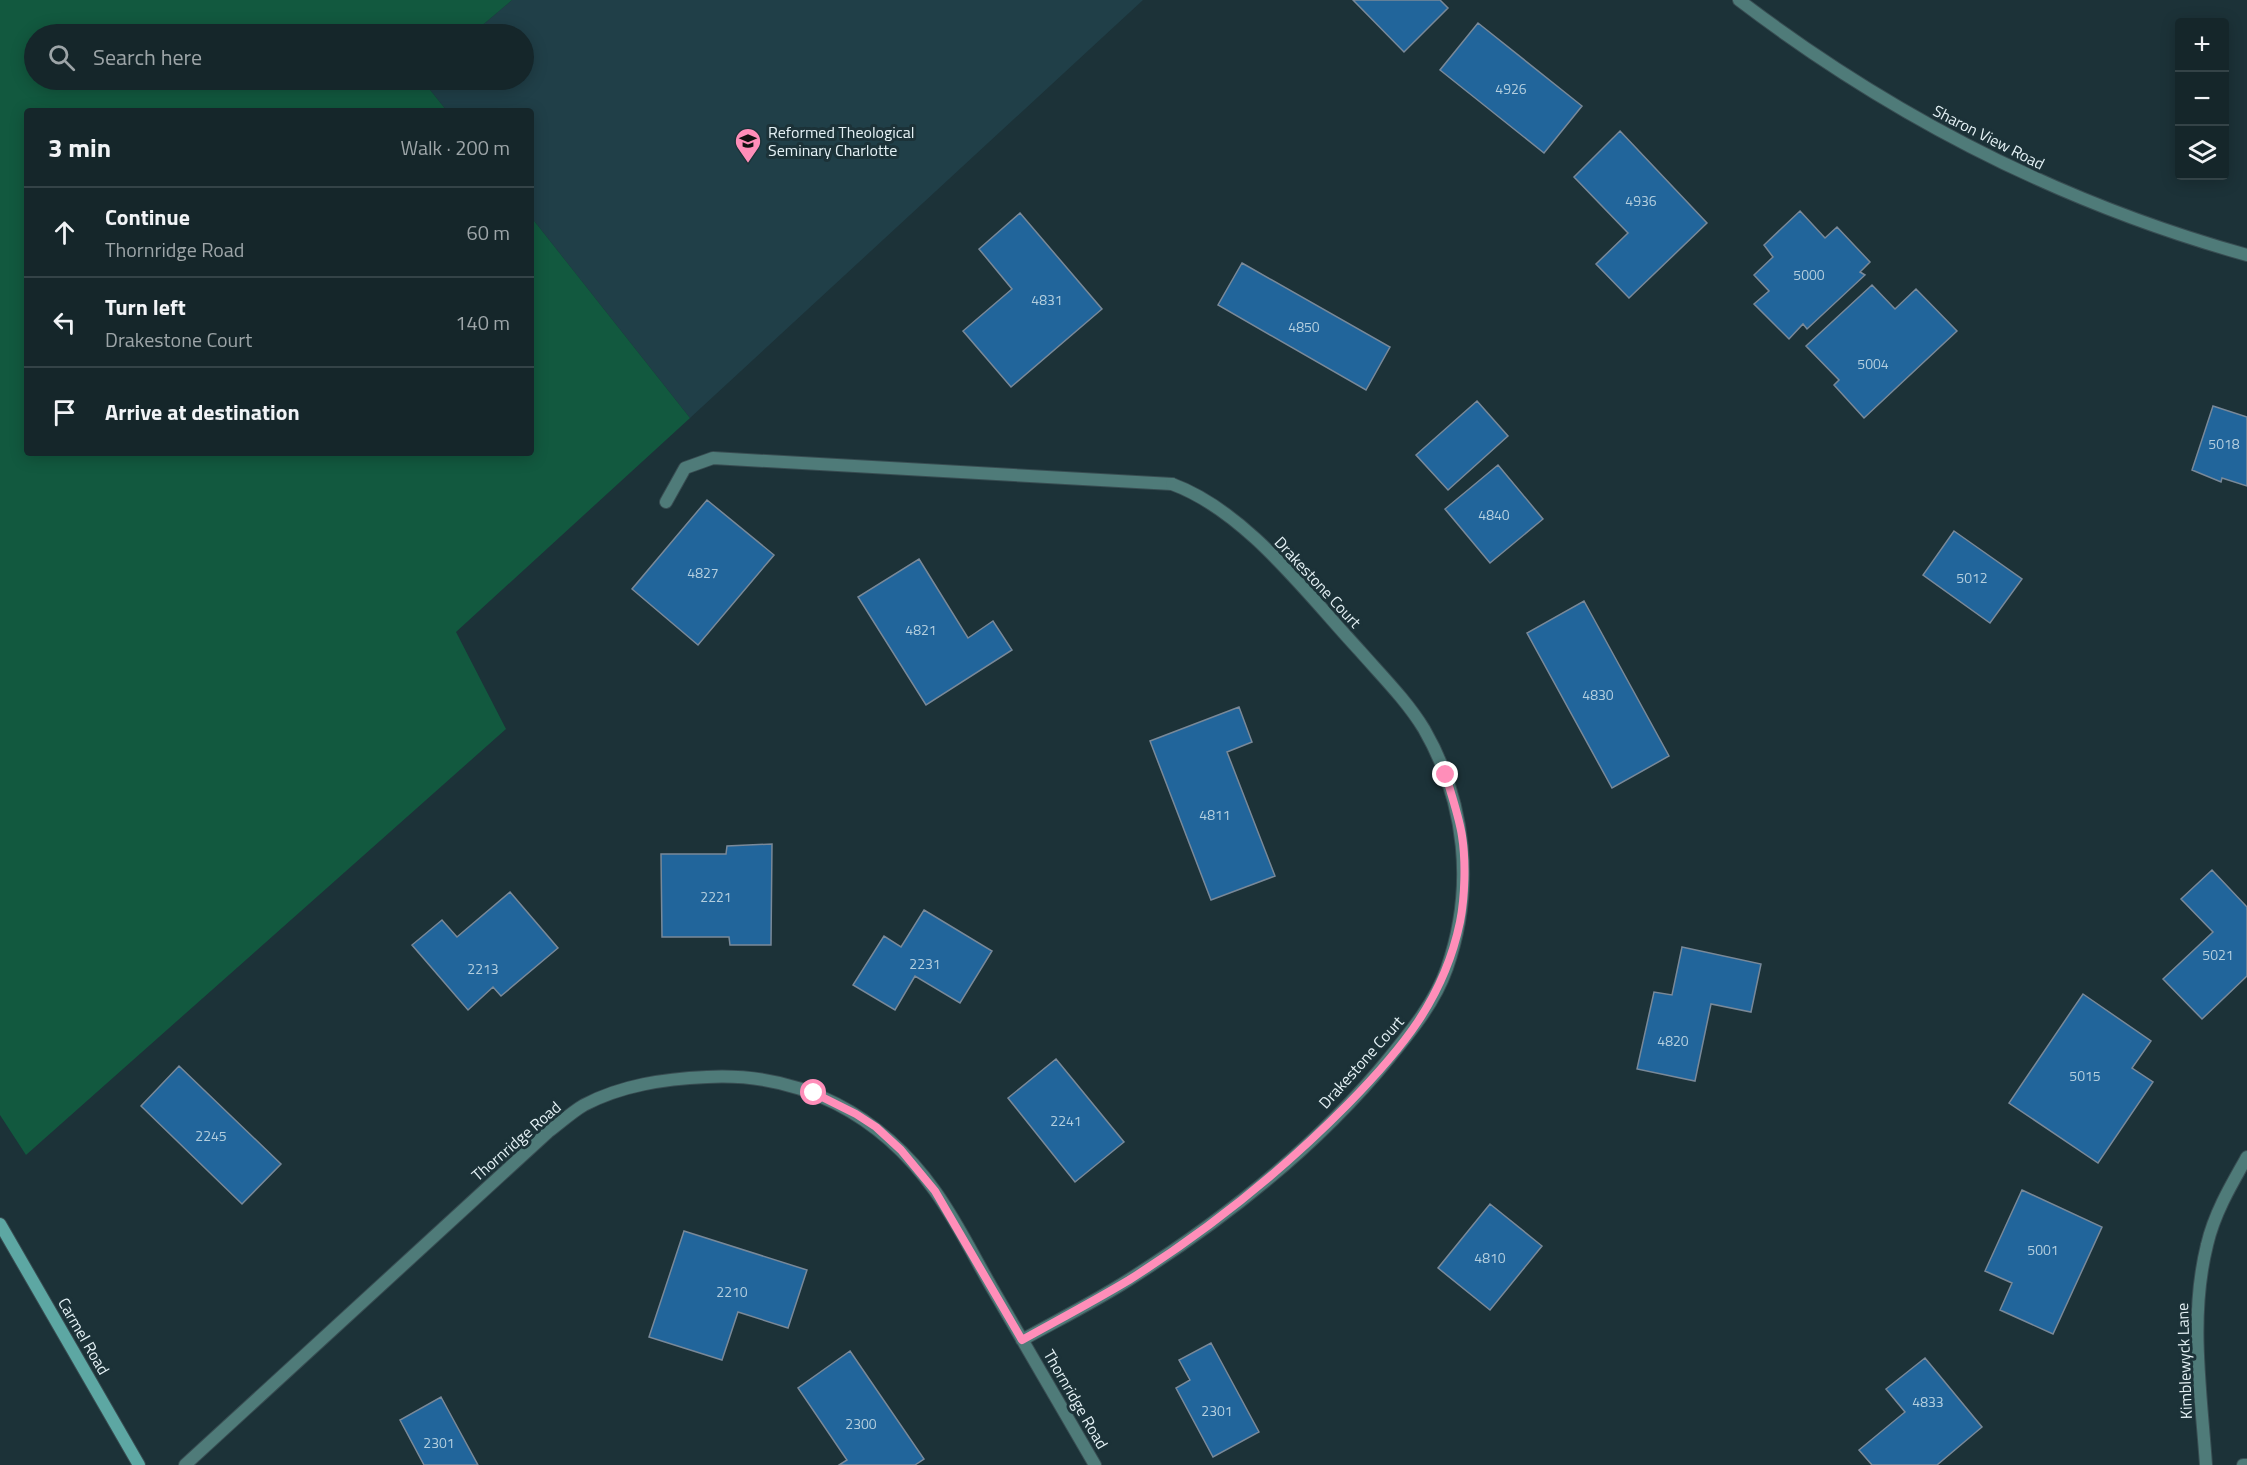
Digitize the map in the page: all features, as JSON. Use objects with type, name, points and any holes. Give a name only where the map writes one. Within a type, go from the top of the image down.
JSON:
[{"type":"main road","name":"Carmel Road","points":[[0,1224],[139,1465]]},
{"type":"street","name":"Sharon View Road","points":[[1739,0],[1772,26],[1905,112],[1995,160],[2074,197],[2187,238],[2247,255]]},
{"type":"street","name":"Drakestone Court","points":[[666,502],[686,468],[713,458],[1172,484],[1194,492],[1221,509],[1264,547],[1390,685],[1422,727],[1446,775],[1462,837],[1464,893],[1460,921],[1446,970],[1422,1018],[1374,1077],[1324,1128],[1259,1187],[1213,1223],[1129,1280],[1022,1340]]},
{"type":"street","name":"Thornridge Road","points":[[185,1465],[548,1132],[584,1106],[620,1090],[667,1078],[724,1076],[773,1081],[814,1093],[876,1127],[901,1150],[935,1191],[1095,1465]]},
{"type":"street","name":"Kimblewyck Lane","points":[[2206,1465],[2197,1322],[2198,1296],[2210,1235],[2220,1208],[2247,1157]]},
{"type":"shaded area","name":"Reformed Theological Seminary Charlotte","points":[[512,0],[1143,0],[690,418],[534,221],[534,108],[445,108],[430,90],[534,90],[534,24],[484,24]]},
{"type":"green space","points":[[0,0],[512,0],[484,24],[24,24],[24,90],[430,90],[445,108],[24,108],[24,456],[534,456],[534,221],[690,418],[456,632],[506,729],[26,1155],[0,1115]]},
{"type":"building","points":[[1353,0],[1440,0],[1448,8],[1404,52]]},
{"type":"building","points":[[1478,23],[1582,106],[1544,153],[1440,70]]},
{"type":"building","points":[[1620,131],[1707,223],[1629,298],[1596,264],[1628,233],[1574,177]]},
{"type":"building","points":[[1800,211],[1825,238],[1837,227],[1870,262],[1860,272],[1865,275],[1807,329],[1803,324],[1789,339],[1754,304],[1769,291],[1754,275],[1773,257],[1764,245]]},
{"type":"building","points":[[1020,213],[1102,309],[1011,387],[963,331],[1012,289],[979,249]]},
{"type":"building","points":[[1242,263],[1390,347],[1366,390],[1218,305]]},
{"type":"building","points":[[1872,285],[1895,309],[1916,289],[1957,331],[1864,418],[1834,385],[1839,380],[1806,346]]},
{"type":"building","points":[[1477,401],[1508,436],[1448,490],[1416,455]]},
{"type":"building","points":[[2213,406],[2247,417],[2247,486],[2222,478],[2221,482],[2192,470]]},
{"type":"building","points":[[1498,465],[1543,519],[1490,563],[1445,509]]},
{"type":"building","points":[[707,500],[774,555],[698,645],[632,589]]},
{"type":"building","points":[[1954,531],[2022,579],[1990,623],[1923,575]]},
{"type":"building","points":[[919,559],[968,638],[993,621],[1012,650],[926,705],[858,597]]},
{"type":"building","points":[[1584,601],[1669,756],[1612,788],[1527,633]]},
{"type":"building","points":[[1239,707],[1252,742],[1227,752],[1275,876],[1211,900],[1150,741]]},
{"type":"building","points":[[772,844],[771,945],[730,945],[729,937],[662,937],[661,854],[726,854],[727,846]]},
{"type":"building","points":[[2212,870],[2247,907],[2247,976],[2202,1019],[2163,979],[2213,932],[2181,899]]},
{"type":"building","points":[[510,892],[558,948],[501,996],[493,987],[468,1010],[412,945],[442,920],[457,937]]},
{"type":"building","points":[[924,910],[992,951],[960,1003],[915,976],[895,1010],[853,985],[884,936],[901,947]]},
{"type":"building","points":[[1682,947],[1761,964],[1751,1012],[1711,1004],[1695,1081],[1637,1069],[1654,992],[1672,995]]},
{"type":"building","points":[[2083,994],[2151,1041],[2132,1068],[2153,1082],[2098,1163],[2009,1103]]},
{"type":"building","points":[[1056,1059],[1124,1142],[1075,1182],[1008,1098]]},
{"type":"building","points":[[179,1066],[281,1164],[242,1204],[141,1106]]},
{"type":"building","points":[[2022,1190],[2102,1227],[2053,1334],[2000,1310],[2012,1283],[1985,1271]]},
{"type":"building","points":[[1490,1204],[1542,1246],[1490,1310],[1438,1268]]},
{"type":"building","points":[[684,1231],[807,1270],[788,1328],[738,1312],[722,1360],[649,1337]]},
{"type":"building","points":[[1211,1343],[1259,1432],[1213,1457],[1176,1388],[1190,1380],[1179,1360]]},
{"type":"building","points":[[850,1351],[924,1459],[915,1465],[839,1465],[847,1460],[798,1388]]},
{"type":"building","points":[[1925,1358],[1982,1427],[1937,1465],[1872,1465],[1859,1450],[1905,1412],[1886,1389]]},
{"type":"building","points":[[441,1397],[478,1465],[424,1465],[400,1420]]},
{"type":"place","name":"Reformed Theological Seminary Charlotte","points":[[748,164]]},
{"type":"route","points":[[814,1093],[876,1127],[901,1150],[935,1191],[1022,1340],[1129,1280],[1213,1223],[1259,1187],[1324,1128],[1374,1077],[1422,1018],[1446,970],[1460,921],[1464,893],[1462,837],[1446,775]]}]
